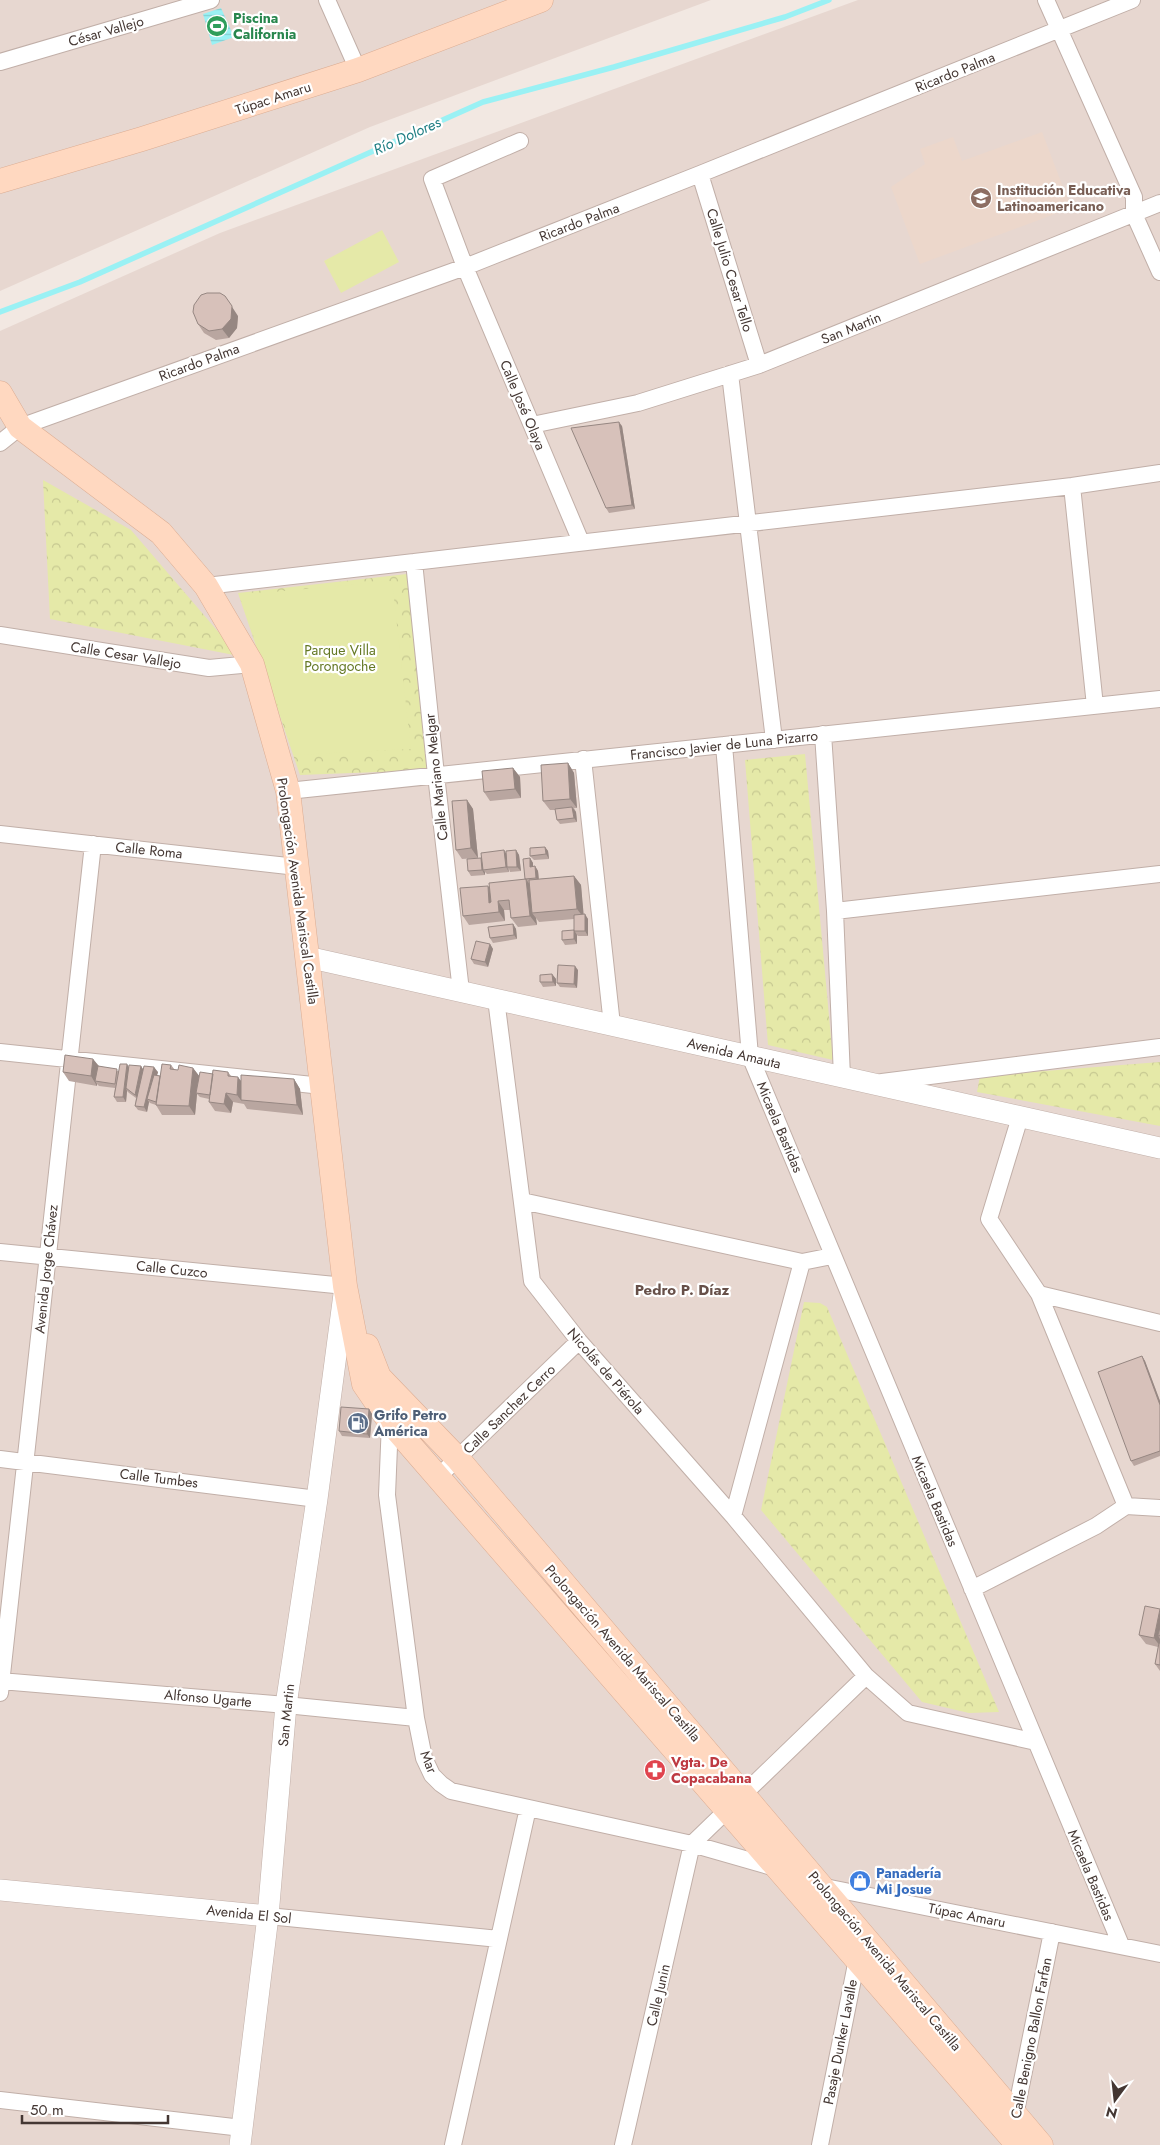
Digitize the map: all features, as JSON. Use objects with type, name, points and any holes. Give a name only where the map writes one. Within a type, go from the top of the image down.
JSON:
[{"type":"main road","name":"Túpac Amaru","points":[[0,181],[142,139],[358,70],[541,0]]},
{"type":"main road","name":"Prolongación Avenida Mariscal Castilla","points":[[0,393],[12,419],[161,534],[206,586],[252,664],[288,791],[345,1286],[364,1384],[390,1422],[777,1869],[864,1952]]},
{"type":"main road","name":"Prolongación Avenida Mariscal Castilla","points":[[345,1286],[379,1377],[458,1459],[823,1887],[864,1952],[1013,2136],[1040,2145]]},
{"type":"street","name":"César Vallejo","points":[[0,62],[211,0]]},
{"type":"street","points":[[327,0],[358,70]]},
{"type":"street","points":[[1046,0],[1134,197],[1134,214],[1160,272]]},
{"type":"street","name":"Ricardo Palma","points":[[0,443],[12,419],[465,267],[1132,0]]},
{"type":"street","name":"Calle José Olaya","points":[[520,140],[432,179],[465,267],[581,542]]},
{"type":"street","name":"Calle Julio Cesar Tello","points":[[700,174],[759,365]]},
{"type":"street","name":"San Martin","points":[[532,425],[638,403],[759,365],[1160,203]]},
{"type":"street","points":[[730,374],[774,740]]},
{"type":"street","points":[[206,586],[1072,486],[1160,473]]},
{"type":"street","points":[[1072,486],[1095,706]]},
{"type":"street","name":"Calle Mariano Melgar","points":[[414,562],[461,991]]},
{"type":"street","name":"Calle Cesar Vallejo","points":[[0,635],[210,668],[252,664]]},
{"type":"street","name":"Francisco Javier de Luna Pizarro","points":[[288,791],[1160,699]]},
{"type":"street","points":[[823,734],[835,910],[842,1077]]},
{"type":"street","name":"Micaela Bastidas","points":[[724,745],[750,1056],[1121,1945]]},
{"type":"street","points":[[583,760],[612,1026]]},
{"type":"street","name":"Calle Roma","points":[[0,834],[297,867]]},
{"type":"street","name":"Avenida Jorge Chávez","points":[[0,1685],[93,844]]},
{"type":"street","points":[[835,910],[1160,874]]},
{"type":"street","name":"Avenida Amauta","points":[[308,956],[1160,1148]]},
{"type":"street","name":"Nicolás de Piérola","points":[[496,999],[532,1281],[579,1341],[733,1516],[866,1676],[908,1713],[1036,1742]]},
{"type":"street","points":[[874,1083],[1160,1047]]},
{"type":"street","points":[[0,1052],[322,1086]]},
{"type":"street","points":[[1020,1117],[989,1219],[1039,1294],[1126,1506]]},
{"type":"street","points":[[522,1201],[802,1262],[832,1256]]},
{"type":"street","name":"Calle Cuzco","points":[[0,1252],[345,1286]]},
{"type":"street","points":[[733,1516],[802,1262]]},
{"type":"street","name":"San Martin","points":[[241,2136],[268,1916],[286,1705],[317,1499],[345,1286]]},
{"type":"street","points":[[1039,1294],[1160,1323]]},
{"type":"street","name":"Calle Sanchez Cerro","points":[[438,1477],[579,1341]]},
{"type":"street","name":"Mar","points":[[390,1422],[387,1495],[416,1718],[424,1758],[432,1775],[451,1791],[692,1844],[777,1869]]},
{"type":"street","name":"Calle Tumbes","points":[[0,1459],[317,1499]]},
{"type":"street","points":[[972,1589],[1096,1526],[1126,1506],[1160,1508]]},
{"type":"street","points":[[692,1844],[866,1676]]},
{"type":"street","name":"Alfonso Ugarte","points":[[0,1685],[286,1705],[416,1718]]},
{"type":"street","points":[[453,2145],[528,1808]]},
{"type":"street","name":"Calle Junin","points":[[624,2145],[692,1844]]},
{"type":"street","name":"Túpac Amaru","points":[[777,1869],[823,1887],[1160,1954]]},
{"type":"street","name":"Avenida El Sol","points":[[0,1890],[499,1939]]},
{"type":"street","name":"Calle Benigno Ballon Farfan","points":[[1013,2136],[1052,1932]]},
{"type":"street","name":"Pasaje Dunker Lavalle","points":[[820,2145],[864,1952]]},
{"type":"street","points":[[0,2100],[241,2136]]},
{"type":"shaded area","points":[[0,0],[711,0],[370,127],[0,291]]},
{"type":"shaded area","points":[[858,0],[1160,0],[1160,2145],[0,2145],[0,331],[220,233]]},
{"type":"shaded area","name":"Institución Educativa Latinoamericano","points":[[1042,132],[1071,208],[920,264],[891,187],[925,164],[920,149],[953,137],[962,161]]},
{"type":"green space","points":[[382,230],[399,262],[341,293],[324,261]]},
{"type":"green space","points":[[43,480],[131,530],[239,656],[50,619]]},
{"type":"green space","name":"Parque Villa Porongoche","points":[[407,574],[431,770],[300,775],[238,593]]},
{"type":"green space","name":"Parque Villa Porongoche","points":[[392,581],[411,749],[295,755],[239,595]]},
{"type":"green space","points":[[805,754],[833,1060],[768,1045],[745,760]]},
{"type":"green space","points":[[1160,1062],[1160,1126],[977,1092],[980,1076]]},
{"type":"green space","points":[[804,1302],[820,1303],[827,1307],[999,1712],[969,1713],[922,1702],[761,1510]]},
{"type":"water","name":"Piscina California","points":[[221,8],[234,37],[212,45],[203,14]]},
{"type":"building","points":[[220,293],[225,296],[232,306],[231,319],[222,329],[209,331],[198,324],[193,312],[194,305],[201,295]]},
{"type":"building","points":[[619,422],[632,505],[606,508],[571,428]]},
{"type":"building","points":[[568,763],[570,799],[543,801],[541,765]]},
{"type":"building","points":[[513,768],[515,789],[484,792],[482,771]]},
{"type":"building","points":[[467,800],[471,848],[456,850],[452,801]]},
{"type":"building","points":[[572,807],[574,818],[557,820],[555,809]]},
{"type":"building","points":[[545,847],[546,854],[530,856],[530,848]]},
{"type":"building","points":[[504,850],[506,867],[483,870],[481,853]]},
{"type":"building","points":[[516,850],[517,867],[507,867],[506,851]]},
{"type":"building","points":[[481,858],[482,870],[468,871],[467,859]]},
{"type":"building","points":[[530,858],[530,867],[535,866],[536,878],[525,879],[523,859]]},
{"type":"building","points":[[574,876],[577,909],[532,913],[529,880]]},
{"type":"building","points":[[526,879],[530,916],[511,918],[509,900],[498,901],[499,912],[463,916],[460,888],[488,886],[489,903],[491,902],[489,883]]},
{"type":"building","points":[[585,914],[585,931],[574,931],[574,915]]},
{"type":"building","points":[[513,924],[514,935],[490,938],[488,927]]},
{"type":"building","points":[[574,930],[574,939],[562,940],[562,931]]},
{"type":"building","points":[[476,941],[490,944],[485,962],[471,959]]},
{"type":"building","points":[[558,965],[575,966],[574,984],[557,983]]},
{"type":"building","points":[[552,974],[553,982],[540,982],[540,975]]},
{"type":"building","points":[[65,1055],[93,1059],[91,1076],[63,1072]]},
{"type":"building","points":[[120,1064],[127,1064],[123,1097],[114,1097]]},
{"type":"building","points":[[162,1064],[171,1065],[170,1069],[178,1070],[179,1065],[193,1068],[189,1106],[156,1105]]},
{"type":"building","points":[[129,1065],[141,1066],[135,1095],[126,1088]]},
{"type":"building","points":[[98,1066],[117,1069],[115,1084],[95,1081]]},
{"type":"building","points":[[144,1066],[154,1067],[144,1107],[135,1106]]},
{"type":"building","points":[[213,1070],[228,1072],[228,1076],[238,1077],[237,1095],[226,1093],[224,1104],[209,1102]]},
{"type":"building","points":[[200,1072],[213,1074],[210,1095],[196,1093]]},
{"type":"building","points":[[154,1075],[160,1076],[156,1102],[147,1099]]},
{"type":"building","points":[[241,1075],[294,1079],[297,1105],[241,1100]]},
{"type":"building","points":[[1142,1356],[1160,1405],[1160,1451],[1131,1461],[1098,1372]]},
{"type":"building","points":[[341,1407],[369,1409],[367,1434],[339,1431]]},
{"type":"building","points":[[1145,1606],[1160,1609],[1154,1638],[1139,1635]]},
{"type":"building","points":[[1160,1643],[1160,1665],[1155,1664]]},
{"type":"waterway","name":"Río Dolores","points":[[0,312],[80,282],[483,102],[614,67],[785,17],[829,0]]},
{"type":"place","name":"Piscina California","points":[[217,26]]},
{"type":"place","name":"Institución Educativa Latinoamericano","points":[[981,198]]},
{"type":"place","name":"Grifo Petro América","points":[[358,1423]]},
{"type":"place","name":"Vgta. De Copacabana","points":[[655,1770]]},
{"type":"place","name":"Panadería Mi Josue","points":[[860,1881]]},
{"type":"district","name":"Pedro P. Díaz","points":[[682,1290]]}]
